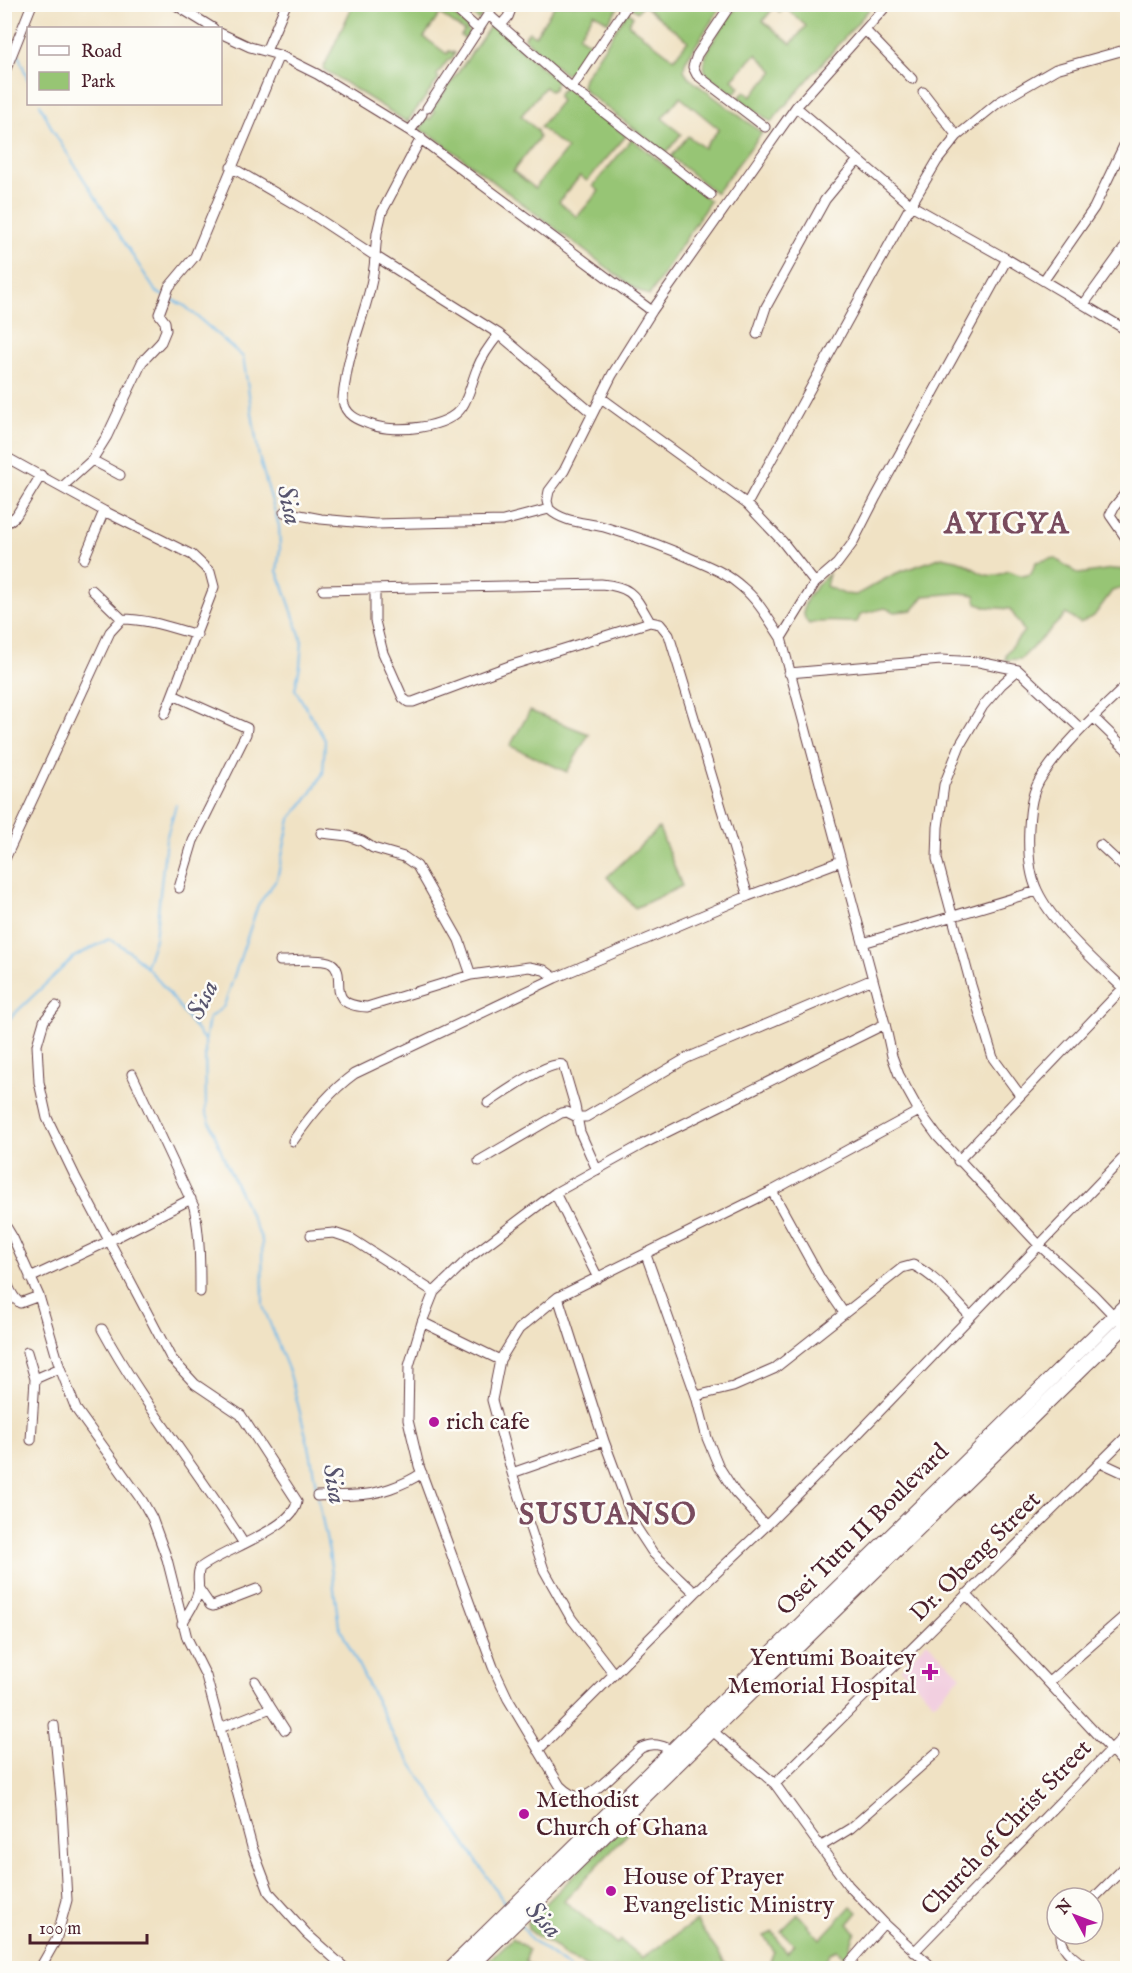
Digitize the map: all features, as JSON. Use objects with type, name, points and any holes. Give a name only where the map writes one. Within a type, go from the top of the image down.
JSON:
[{"type":"highway","name":"Osei Tutu II Boulevard","points":[[531,1898],[702,1720],[1128,1303]]},
{"type":"highway","name":"Osei Tutu II Boulevard","points":[[451,1968],[493,1935],[712,1731],[1126,1325]]},
{"type":"highway","name":"Osei Tutu II Boulevard","points":[[469,1968],[493,1935]]},
{"type":"street","points":[[4,74],[32,4]]},
{"type":"street","points":[[174,4],[211,27]]},
{"type":"street","points":[[266,51],[286,4]]},
{"type":"street","points":[[450,4],[479,30]]},
{"type":"street","points":[[410,131],[495,4]]},
{"type":"street","points":[[501,25],[508,17],[513,4]]},
{"type":"street","points":[[572,88],[627,4]]},
{"type":"street","points":[[888,4],[796,107],[652,311],[591,413],[582,437],[564,471],[549,491],[547,501],[549,509],[557,516],[659,544],[727,574],[744,588],[781,638],[896,1066],[908,1093],[919,1111],[958,1161],[1039,1245],[1126,1325]]},
{"type":"street","points":[[730,5],[697,55],[693,68],[698,75],[765,127]]},
{"type":"street","points":[[489,15],[572,88],[711,195]]},
{"type":"street","points":[[865,30],[912,79]]},
{"type":"street","points":[[222,34],[250,47],[279,55],[327,80],[421,138],[652,311]]},
{"type":"street","points":[[747,504],[911,205],[937,161],[957,136],[999,102],[1056,69],[1128,49]]},
{"type":"street","points":[[62,487],[92,460],[107,436],[142,362],[161,342],[166,330],[165,322],[159,314],[162,302],[169,287],[195,256],[279,55]]},
{"type":"street","points":[[923,92],[957,136]]},
{"type":"street","points":[[796,107],[911,205],[1044,280],[1128,331]]},
{"type":"street","points":[[1044,280],[1094,208],[1128,137]]},
{"type":"street","points":[[421,138],[382,213],[365,307],[350,356],[343,399],[345,408],[356,419],[378,428],[405,429],[443,422],[462,408],[477,367],[499,334]]},
{"type":"street","points":[[757,334],[766,308],[825,200],[858,160]]},
{"type":"street","points":[[1117,160],[1128,165]]},
{"type":"street","points":[[231,167],[308,212],[499,334],[591,413]]},
{"type":"street","points":[[1084,304],[1128,243]]},
{"type":"street","points":[[781,638],[815,583],[837,564],[852,544],[1007,259]]},
{"type":"street","points":[[600,397],[747,504],[782,541],[815,583]]},
{"type":"street","points":[[4,456],[104,511],[192,555],[210,572],[214,587],[165,714]]},
{"type":"street","points":[[92,460],[120,475]]},
{"type":"street","points":[[4,525],[16,516],[41,475]]},
{"type":"street","points":[[1128,490],[1110,515],[1128,541]]},
{"type":"street","points":[[284,512],[321,519],[375,524],[503,521],[549,509]]},
{"type":"street","points":[[84,559],[104,511]]},
{"type":"street","points":[[323,590],[616,585],[627,589],[635,597],[650,622]]},
{"type":"street","points":[[375,589],[375,621],[383,653],[403,698],[408,702],[512,665],[650,622],[660,624],[669,635],[748,896]]},
{"type":"street","points":[[92,590],[122,619],[147,620],[197,635]]},
{"type":"street","points":[[4,861],[110,632],[122,619]]},
{"type":"street","points":[[789,673],[941,660],[979,662],[1018,670],[1081,729]]},
{"type":"street","points":[[1018,670],[983,706],[960,745],[944,785],[938,827],[937,859],[993,1058],[1020,1095]]},
{"type":"street","points":[[958,1161],[1126,988],[1057,920],[1037,891],[1032,878],[1028,842],[1030,808],[1035,789],[1043,775],[1081,729],[1128,684]]},
{"type":"street","points":[[173,695],[247,728],[193,841],[179,888]]},
{"type":"street","points":[[1093,717],[1128,751]]},
{"type":"street","points":[[321,833],[348,836],[373,848],[404,857],[417,866],[459,940],[471,975]]},
{"type":"street","points":[[1100,845],[1128,871]]},
{"type":"street","points":[[293,1141],[307,1120],[326,1099],[354,1074],[555,978],[748,896],[841,861]]},
{"type":"street","points":[[863,943],[1037,891]]},
{"type":"street","points":[[280,961],[325,961],[332,964],[336,969],[339,993],[344,1001],[352,1006],[367,1007],[471,975],[530,967],[544,970],[555,978]]},
{"type":"street","points":[[479,1161],[561,1113],[567,1112],[577,1117],[586,1117],[687,1058],[873,979]]},
{"type":"street","points":[[56,1006],[44,1021],[37,1045],[39,1082],[47,1118],[171,1358],[195,1384],[242,1415],[297,1500],[292,1513],[269,1530],[200,1568],[197,1574],[199,1589],[197,1597],[182,1624]]},
{"type":"street","points":[[672,1750],[657,1744],[649,1744],[641,1748],[588,1795],[579,1797],[560,1786],[508,1699],[493,1667],[422,1473],[408,1420],[409,1366],[434,1292],[470,1257],[555,1193],[643,1144],[885,1024]]},
{"type":"street","points":[[488,1103],[517,1084],[555,1064],[560,1064],[565,1069],[580,1132],[597,1170]]},
{"type":"street","points":[[132,1074],[190,1199],[198,1226],[200,1292]]},
{"type":"street","points":[[614,1674],[571,1618],[544,1570],[512,1473],[492,1400],[500,1360],[519,1329],[558,1297],[772,1191],[919,1111]]},
{"type":"street","points":[[538,1750],[849,1443],[1128,1154]]},
{"type":"street","points":[[772,1191],[820,1278],[844,1313]]},
{"type":"street","points":[[555,1193],[598,1278]]},
{"type":"street","points":[[30,1278],[190,1199]]},
{"type":"street","points":[[4,1223],[39,1296],[60,1368],[76,1409],[152,1518],[167,1559],[182,1624],[206,1676],[252,1848],[269,1892],[307,1934],[345,1968]]},
{"type":"street","points":[[311,1235],[334,1233],[352,1239],[434,1292]]},
{"type":"street","points":[[646,1255],[696,1396],[707,1438],[719,1467],[735,1492],[766,1526]]},
{"type":"street","points":[[696,1396],[733,1387],[774,1369],[902,1268],[913,1265],[939,1283],[970,1316]]},
{"type":"street","points":[[4,1277],[14,1299],[20,1303],[39,1296]]},
{"type":"street","points":[[558,1297],[604,1441],[636,1527],[653,1553],[695,1593]]},
{"type":"street","points":[[422,1322],[500,1360]]},
{"type":"street","points":[[102,1329],[121,1364],[205,1482],[244,1544]]},
{"type":"street","points":[[27,1352],[35,1379],[31,1440]]},
{"type":"street","points":[[35,1379],[60,1368]]},
{"type":"street","name":"Dr. Obeng Street","points":[[775,1784],[1128,1435]]},
{"type":"street","points":[[512,1473],[604,1441]]},
{"type":"street","points":[[1100,1461],[1128,1475]]},
{"type":"street","points":[[317,1496],[362,1495],[395,1486],[422,1473]]},
{"type":"street","points":[[199,1589],[213,1606],[257,1589]]},
{"type":"street","points":[[966,1594],[1128,1768]]},
{"type":"street","points":[[1049,1682],[1128,1613]]},
{"type":"street","points":[[255,1681],[285,1730]]},
{"type":"street","points":[[220,1728],[271,1708]]},
{"type":"street","points":[[702,1720],[775,1784],[848,1885],[884,1923],[933,1968]]},
{"type":"street","points":[[40,1968],[56,1940],[67,1900],[63,1821],[54,1725]]},
{"type":"street","name":"Church of Christ Street","points":[[914,1952],[1128,1732]]},
{"type":"street","points":[[820,1847],[851,1828],[936,1753]]},
{"type":"street","points":[[1105,1887],[1128,1864]]},
{"type":"street","points":[[845,1968],[884,1923]]},
{"type":"street","points":[[1063,1946],[1087,1968]]},
{"type":"shaded area","name":"Yentumi Boaitey Memorial Hospital","points":[[927,1642],[961,1676],[934,1703],[900,1669]]},
{"type":"green space","points":[[488,4],[479,20],[459,5]]},
{"type":"green space","points":[[739,4],[776,5],[763,21],[791,44],[806,26],[785,7],[780,13],[778,11],[782,5],[873,5],[771,122],[739,98],[745,91],[751,97],[774,71],[756,54],[732,79],[740,87],[734,94],[710,77],[704,67],[714,39]]},
{"type":"green space","points":[[353,5],[442,5],[466,26],[469,33],[465,39],[461,36],[464,31],[440,14],[424,37],[447,54],[449,51],[455,53],[437,75],[439,79],[407,122],[323,69]]},
{"type":"green space","points":[[555,5],[620,5],[608,22],[594,13],[579,36],[593,45],[578,67],[565,74],[524,38],[529,32],[535,36]]},
{"type":"green space","points":[[643,5],[637,12],[630,6]]},
{"type":"green space","points":[[643,5],[716,5],[720,8],[685,62],[684,70],[689,78],[762,133],[716,193],[671,157],[688,136],[704,148],[719,129],[680,97],[662,118],[681,134],[666,153],[586,92],[582,86],[584,78],[628,11],[633,16],[628,24],[674,59],[688,41]]},
{"type":"green space","points":[[491,25],[557,81],[554,89],[550,91],[545,87],[521,116],[537,130],[539,138],[513,171],[535,188],[567,149],[540,127],[561,101],[558,94],[565,87],[626,136],[587,181],[580,176],[559,202],[577,217],[599,191],[593,186],[632,139],[710,201],[649,296],[634,288],[433,136],[420,130],[427,118],[430,119],[435,112],[432,110]]},
{"type":"green space","points":[[942,557],[960,561],[979,572],[994,576],[1008,571],[1023,576],[1031,574],[1036,562],[1054,558],[1079,574],[1112,569],[1127,570],[1127,587],[1112,591],[1094,616],[1080,623],[1066,614],[1021,659],[1005,660],[1007,653],[1024,631],[1010,609],[977,604],[975,595],[960,593],[924,596],[913,610],[895,612],[885,608],[861,614],[857,622],[827,621],[809,624],[805,617],[805,604],[808,597],[829,574],[826,586],[844,594],[856,595],[894,574]]},
{"type":"green space","points":[[530,711],[589,734],[567,772],[510,746]]},
{"type":"green space","points":[[659,828],[682,886],[635,908],[607,877]]},
{"type":"green space","points":[[628,1822],[633,1828],[564,1901],[617,1944],[620,1940],[642,1958],[696,1921],[729,1968],[589,1968],[565,1956],[558,1948],[528,1929],[527,1922]]},
{"type":"green space","points":[[851,1906],[858,1912],[848,1924],[856,1932],[845,1958],[837,1950],[830,1953],[820,1968],[776,1968],[770,1961],[774,1951],[764,1936],[773,1932],[787,1953],[794,1944],[781,1931],[798,1914],[820,1939]]},
{"type":"green space","points":[[513,1938],[528,1950],[526,1962],[536,1968],[481,1968]]},
{"type":"waterway","name":"Sisa","points":[[4,17],[14,43]]},
{"type":"waterway","name":"Sisa","points":[[17,51],[27,77]]},
{"type":"waterway","name":"Sisa","points":[[40,105],[53,131],[156,292],[164,296]]},
{"type":"waterway","name":"Sisa","points":[[169,298],[185,306],[243,357],[259,457],[279,526],[280,549],[277,571],[302,641],[295,689],[325,740],[323,773],[310,795],[290,819],[277,879],[258,905],[224,1006],[209,1018],[205,1041],[206,1112],[226,1163],[262,1240],[263,1306],[290,1374],[310,1451],[317,1492]]},
{"type":"waterway","points":[[146,966],[155,939],[166,839],[176,805]]},
{"type":"waterway","points":[[4,1021],[9,1019],[74,957],[109,939],[123,947],[149,970],[205,1041]]},
{"type":"waterway","name":"Sisa","points":[[318,1498],[329,1552],[339,1626],[395,1739],[506,1905]]},
{"type":"waterway","name":"Sisa","points":[[520,1924],[532,1940],[569,1968]]},
{"type":"place","name":"rich cafe","points":[[434,1422]]},
{"type":"place","name":"Yentumi Boaitey Memorial Hospital","points":[[930,1672]]},
{"type":"place","name":"Methodist Church of Ghana","points":[[524,1814]]},
{"type":"place","name":"House of Prayer Evangelistic Ministry","points":[[611,1891]]},
{"type":"district","name":"AYIGYA","points":[[1007,525]]},
{"type":"district","name":"SUSUANSO","points":[[608,1516]]}]
